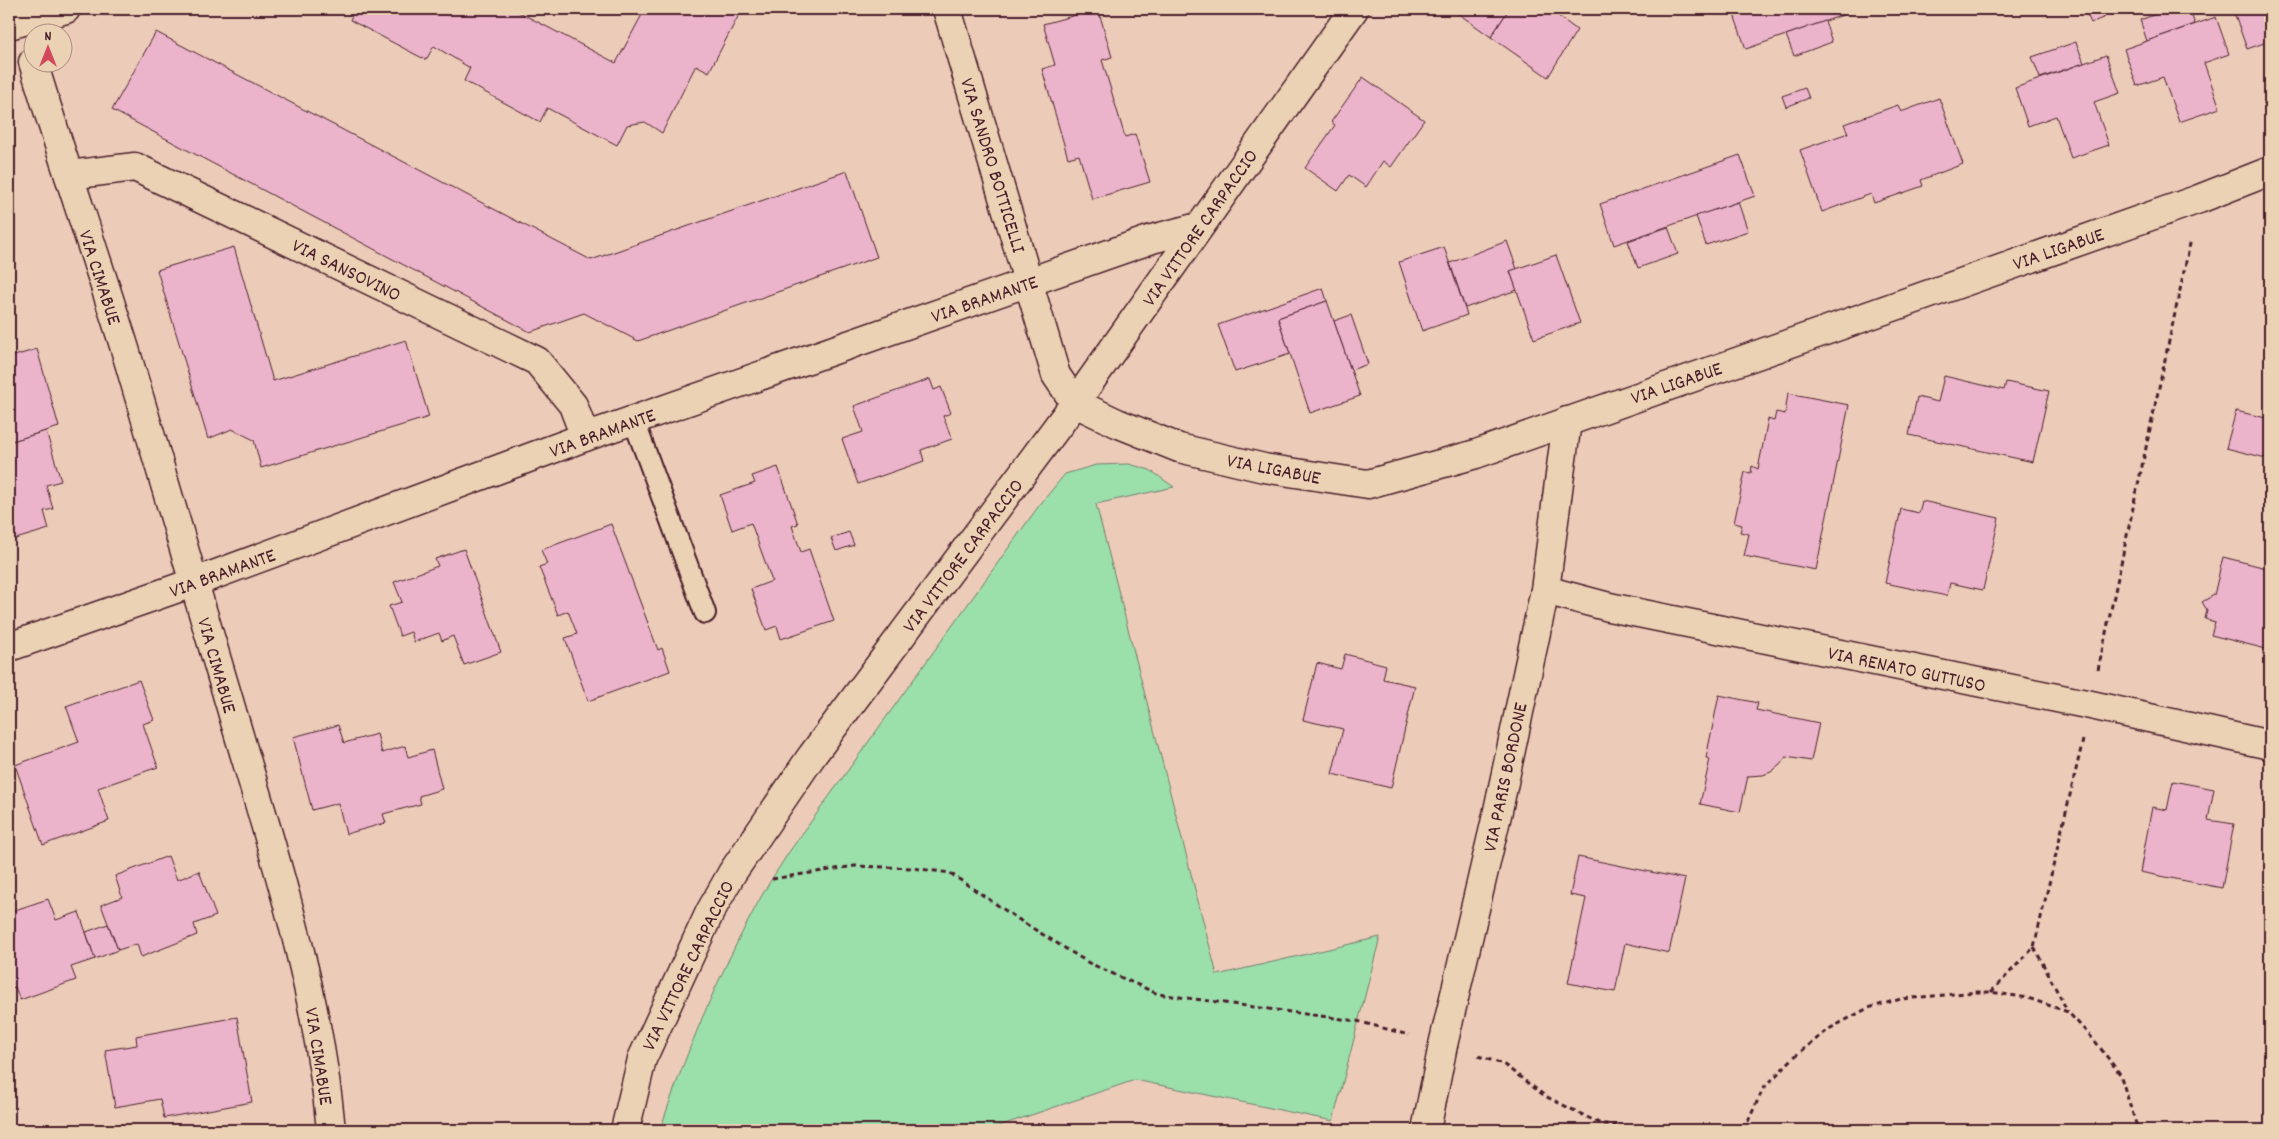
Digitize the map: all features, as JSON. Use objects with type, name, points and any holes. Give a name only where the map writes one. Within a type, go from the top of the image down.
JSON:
[{"type":"street","points":[[15,19],[66,9]]},
{"type":"street","name":"VIA SANDRO BOTTICELLI","points":[[948,9],[1056,375],[1075,403]]},
{"type":"street","name":"VIA VITTORE CARPACCIO","points":[[625,1130],[642,1060],[710,912],[732,873],[811,757],[1075,403],[1198,226],[1354,9]]},
{"type":"street","name":"VIA CIMABUE","points":[[15,19],[22,36]]},
{"type":"street","name":"VIA CIMABUE","points":[[36,72],[124,347],[195,582],[273,853],[314,1010],[326,1078],[331,1130]]},
{"type":"street","name":"VIA SANSOVINO","points":[[69,175],[135,167],[537,361],[573,405],[585,438]]},
{"type":"street","name":"VIA LIGABUE","points":[[1075,403],[1179,448],[1264,468],[1368,484],[1476,454],[2199,199],[2270,171]]},
{"type":"street","name":"VIA BRAMANTE","points":[[9,647],[195,582],[585,438],[1152,239],[1198,226]]},
{"type":"street","name":"VIA PARIS BORDONE","points":[[1426,1130],[1443,1045],[1497,815],[1545,590],[1567,421]]},
{"type":"street","name":"VIA RENATO GUTTUSO","points":[[1545,590],[1609,607],[2091,706],[2270,745]]},
{"type":"lane","points":[[634,421],[705,613]]},
{"type":"path","points":[[1992,992],[2034,947],[2091,706],[2199,199]]},
{"type":"path","points":[[732,873],[776,880],[854,866],[914,868],[950,873],[1021,921],[1089,963],[1158,994],[1357,1020],[1503,1064],[1545,1096],[1599,1123],[1648,1130]]},
{"type":"path","points":[[2034,947],[2068,1012],[2095,1041],[2120,1074],[2138,1130]]},
{"type":"path","points":[[1744,1130],[1763,1089],[1794,1057],[1829,1029],[1868,1008],[1900,999],[1992,992],[2028,998],[2068,1012]]},
{"type":"path","points":[[1716,1130],[1745,1125]]},
{"type":"green space","points":[[1129,464],[1150,470],[1174,487],[1096,504],[1217,975],[1380,937],[1333,1121],[1135,1080],[987,1130],[660,1130],[680,1074],[714,991],[740,936],[789,852],[1038,507],[1065,474],[1096,465]]},
{"type":"building","points":[[355,9],[513,9],[616,63],[645,9],[742,9],[709,72],[696,65],[662,133],[645,122],[627,125],[617,145],[547,108],[540,122],[464,81],[470,68],[434,46],[426,60],[350,20]]},
{"type":"building","points":[[1098,9],[1112,57],[1102,60],[1125,137],[1135,134],[1150,182],[1092,199],[1079,155],[1068,158],[1042,69],[1055,65],[1043,24]]},
{"type":"building","points":[[1458,9],[1509,9],[1491,37],[1456,12]]},
{"type":"building","points":[[1509,9],[1549,9],[1577,30],[1548,77],[1491,37]]},
{"type":"building","points":[[1732,9],[1860,9],[1746,49]]},
{"type":"building","points":[[2102,9],[2105,17],[2091,23],[2085,10]]},
{"type":"building","points":[[2110,9],[2126,9],[2112,14]]},
{"type":"building","points":[[2170,9],[2189,9],[2195,24],[2147,41],[2140,20]]},
{"type":"building","points":[[2270,9],[2270,41],[2247,49],[2233,10]]},
{"type":"building","points":[[2216,17],[2229,54],[2204,63],[2220,108],[2179,122],[2163,77],[2137,86],[2124,49]]},
{"type":"building","points":[[1825,21],[1832,42],[1794,56],[1786,35]]},
{"type":"building","points":[[156,32],[591,260],[847,171],[877,257],[638,341],[584,313],[530,332],[112,110]]},
{"type":"building","points":[[2076,42],[2084,63],[2040,78],[2032,57]]},
{"type":"building","points":[[2106,55],[2120,93],[2094,102],[2109,145],[2071,158],[2056,116],[2028,126],[2015,88]]},
{"type":"building","points":[[1363,77],[1424,120],[1391,167],[1383,161],[1366,187],[1349,175],[1338,191],[1305,168],[1335,125],[1331,122]]},
{"type":"building","points":[[1805,88],[1809,98],[1786,107],[1782,96]]},
{"type":"building","points":[[1939,98],[1963,164],[1921,180],[1923,186],[1874,203],[1871,194],[1822,212],[1800,150],[1848,133],[1844,124],[1898,105],[1901,112]]},
{"type":"building","points":[[1740,155],[1755,196],[1614,245],[1600,204]]},
{"type":"building","points":[[1738,202],[1748,231],[1706,245],[1696,216]]},
{"type":"building","points":[[1668,227],[1678,254],[1638,268],[1628,241]]},
{"type":"building","points":[[1507,241],[1517,269],[1510,271],[1517,290],[1465,308],[1450,263]]},
{"type":"building","points":[[234,247],[273,381],[406,340],[429,417],[261,468],[254,440],[232,429],[208,439],[157,270]]},
{"type":"building","points":[[1444,247],[1467,315],[1422,331],[1399,262]]},
{"type":"building","points":[[1556,255],[1580,323],[1534,339],[1510,271]]},
{"type":"building","points":[[1323,288],[1327,301],[1278,318],[1290,354],[1235,372],[1218,325]]},
{"type":"building","points":[[1327,301],[1360,396],[1310,413],[1278,318]]},
{"type":"building","points":[[1351,315],[1368,364],[1351,370],[1334,321]]},
{"type":"building","points":[[37,349],[59,427],[9,442],[9,350],[11,357]]},
{"type":"building","points":[[1944,376],[2004,390],[2006,382],[2049,391],[2033,462],[1909,435],[1917,397],[1938,402]]},
{"type":"building","points":[[930,379],[934,390],[941,387],[951,413],[943,416],[952,439],[921,450],[924,461],[858,484],[842,439],[863,432],[854,406]]},
{"type":"building","points":[[1788,393],[1849,405],[1816,570],[1744,556],[1749,534],[1740,532],[1742,525],[1734,523],[1745,472],[1751,473],[1752,466],[1758,469],[1768,419],[1774,421],[1776,412],[1785,414]]},
{"type":"building","points":[[2236,411],[2270,419],[2270,459],[2226,448]]},
{"type":"building","points":[[46,431],[61,481],[46,485],[53,509],[44,511],[49,529],[9,541],[9,442]]},
{"type":"building","points":[[778,467],[798,524],[792,526],[801,552],[809,549],[834,621],[781,639],[777,626],[766,630],[751,589],[772,581],[751,523],[732,530],[720,495],[755,483],[752,476]]},
{"type":"building","points":[[1922,501],[1999,518],[1983,590],[1950,583],[1947,596],[1885,583],[1901,509],[1919,513]]},
{"type":"building","points":[[611,524],[658,650],[662,648],[670,671],[588,701],[565,638],[577,634],[568,611],[558,615],[539,567],[547,564],[541,550]]},
{"type":"building","points":[[849,532],[854,545],[836,551],[831,538]]},
{"type":"building","points":[[464,549],[501,652],[464,665],[453,636],[442,641],[439,633],[414,642],[411,632],[400,636],[389,606],[402,602],[394,582],[438,566],[435,559]]},
{"type":"building","points":[[2223,557],[2270,569],[2270,650],[2211,635],[2215,622],[2205,619],[2207,610],[2202,602],[2214,595]]},
{"type":"building","points":[[1345,654],[1386,665],[1383,679],[1415,686],[1391,788],[1332,774],[1343,729],[1303,720],[1317,663],[1341,669]]},
{"type":"building","points":[[139,680],[154,720],[143,724],[158,767],[98,788],[109,821],[43,845],[15,765],[79,742],[66,706]]},
{"type":"building","points":[[1719,695],[1758,703],[1756,710],[1819,723],[1811,761],[1786,757],[1771,772],[1763,775],[1748,776],[1740,812],[1700,804],[1710,759],[1706,758]]},
{"type":"building","points":[[338,725],[344,743],[377,734],[382,753],[405,746],[408,757],[432,750],[442,789],[419,796],[421,804],[383,814],[386,823],[346,834],[338,803],[312,810],[293,737]]},
{"type":"building","points":[[2173,781],[2214,789],[2208,820],[2234,824],[2222,888],[2140,872],[2152,807],[2167,810]]},
{"type":"building","points":[[168,856],[177,880],[199,871],[216,916],[194,924],[197,935],[141,957],[137,944],[118,950],[101,905],[122,897],[115,876]]},
{"type":"building","points":[[1578,857],[1685,879],[1669,953],[1625,943],[1615,992],[1568,983],[1586,898],[1570,895]]},
{"type":"building","points":[[48,899],[56,920],[79,912],[95,959],[71,967],[76,980],[20,1000],[15,987],[9,989],[9,912]]},
{"type":"building","points":[[108,924],[118,950],[95,959],[86,932]]},
{"type":"building","points":[[237,1017],[252,1102],[164,1118],[160,1099],[115,1107],[105,1050],[137,1045],[136,1036]]},
{"type":"building","points":[[1244,1125],[1246,1130],[1229,1130]]}]
